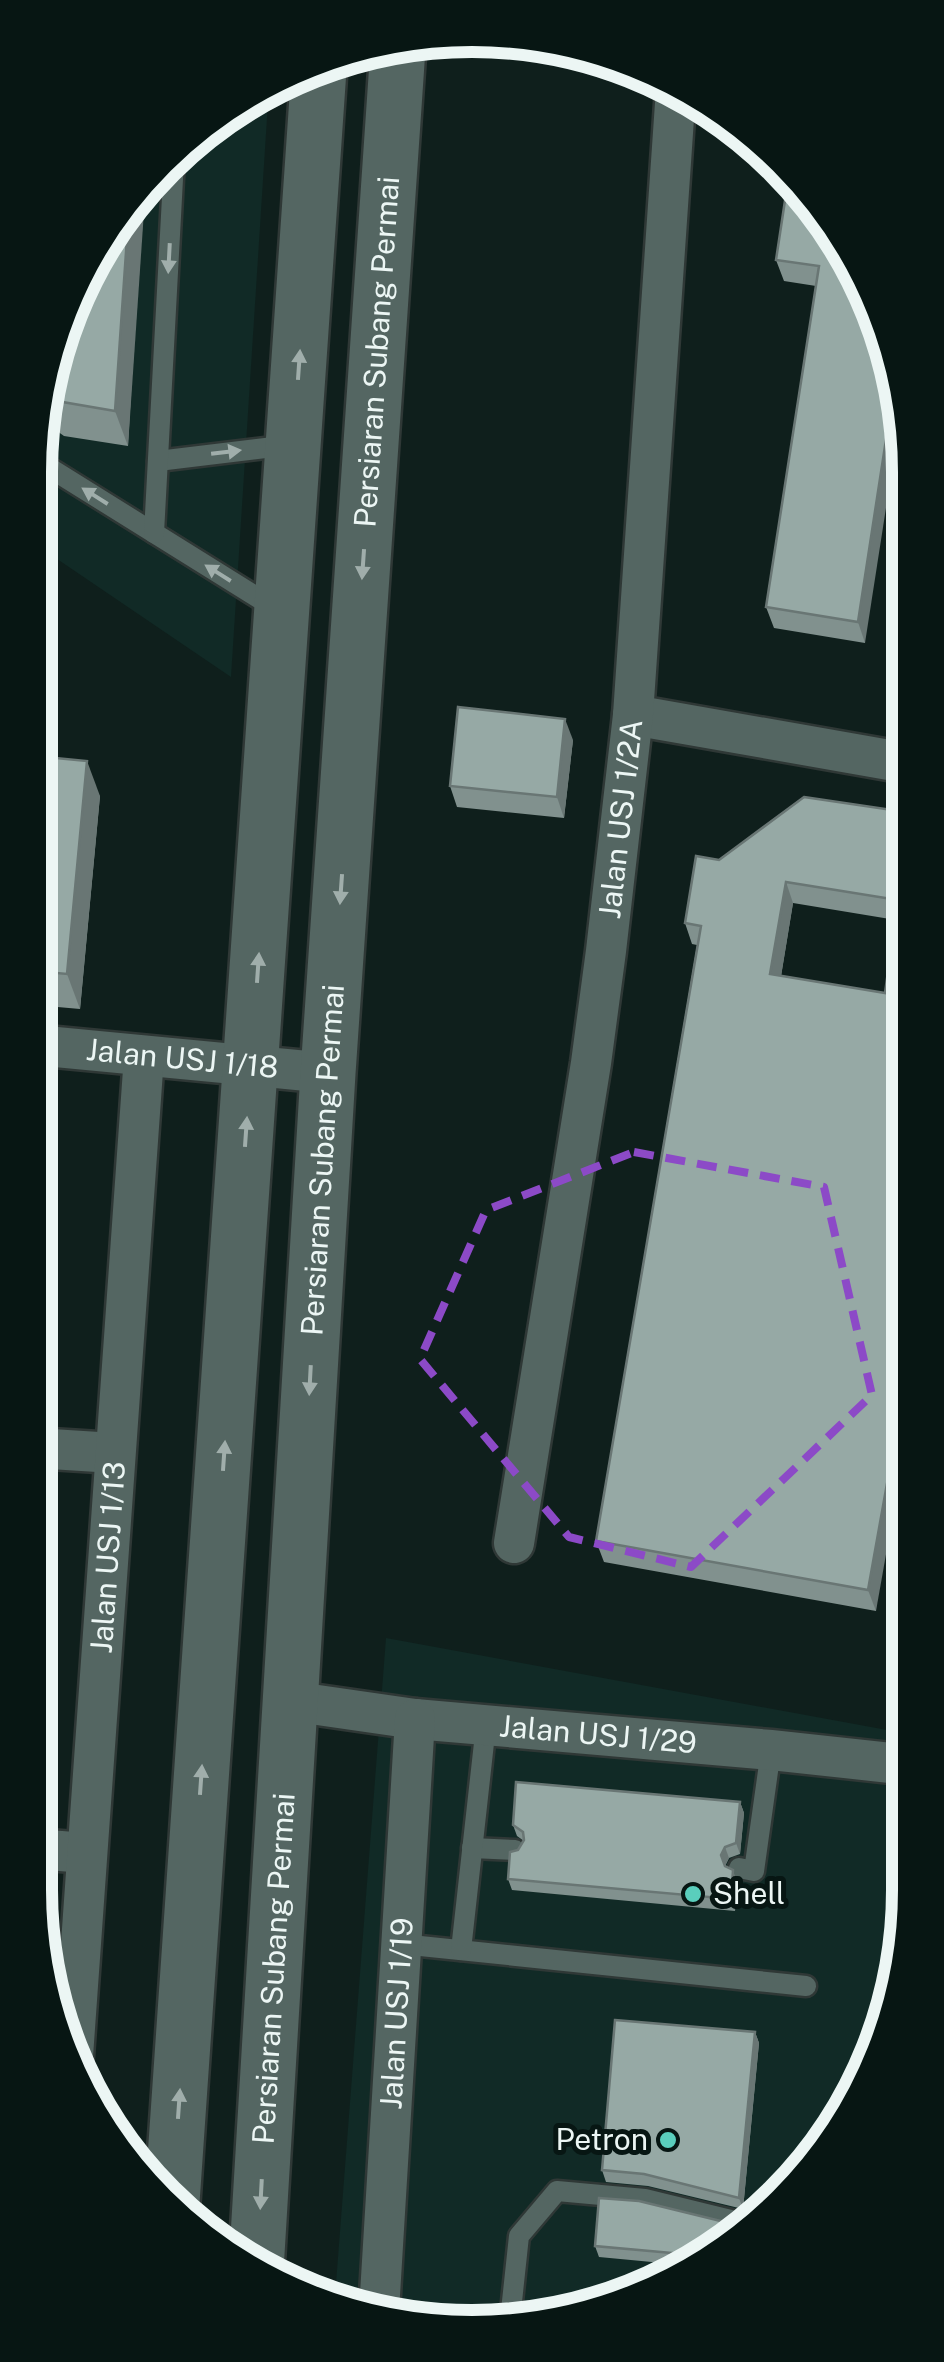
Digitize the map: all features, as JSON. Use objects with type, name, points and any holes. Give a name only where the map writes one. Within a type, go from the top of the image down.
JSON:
[{"type":"main road","name":"Persiaran Subang Permai","points":[[257,2250],[328,1074],[397,60]]},
{"type":"main road","points":[[173,2185],[318,82]]},
{"type":"street","name":"Jalan USJ 1/2A","points":[[514,1544],[596,1026],[634,715],[675,105]]},
{"type":"street","points":[[634,715],[892,761]]},
{"type":"street","name":"Jalan USJ 1/18","points":[[52,1047],[328,1074]]},
{"type":"street","name":"Jalan USJ 1/13","points":[[75,2025],[144,1056]]},
{"type":"street","points":[[52,1449],[114,1453]]},
{"type":"street","name":"Jalan USJ 1/29","points":[[290,1701],[415,1719],[892,1764]]},
{"type":"street","name":"Jalan USJ 1/19","points":[[379,2299],[415,1719]]},
{"type":"street","points":[[52,1850],[86,1853]]},
{"type":"lane","points":[[154,533],[173,177]]},
{"type":"lane","points":[[158,461],[294,444]]},
{"type":"lane","points":[[52,469],[282,612]]},
{"type":"lane","points":[[461,1950],[486,1725]]},
{"type":"lane","points":[[739,1868],[754,1871],[771,1750]]},
{"type":"lane","points":[[472,1848],[516,1850]]},
{"type":"lane","points":[[401,1944],[806,1986]]},
{"type":"lane","points":[[511,2308],[519,2236],[557,2191],[645,2199],[732,2219]]},
{"type":"highlighted area","points":[[634,1152],[824,1187],[872,1395],[691,1567],[569,1537],[420,1359],[486,1210]]},
{"type":"shaded area","points":[[268,106],[231,677],[52,556],[53,445],[61,390],[75,337],[96,286],[123,239],[175,175],[217,139]]},
{"type":"shaded area","points":[[386,1638],[892,1731],[891,1917],[877,1999],[860,2051],[835,2100],[805,2145],[769,2187],[727,2223],[682,2253],[633,2278],[581,2295],[527,2306],[472,2310],[417,2306],[336,2287]]},
{"type":"building","points":[[786,194],[821,239],[848,286],[877,363],[889,423],[858,622],[766,607],[819,266],[776,260]]},
{"type":"building","points":[[127,233],[115,411],[59,401],[84,311]]},
{"type":"building","points":[[458,707],[565,719],[557,797],[450,786]]},
{"type":"building","points":[[52,758],[87,761],[67,974],[52,973]]},
{"type":"building","points":[[804,797],[892,810],[892,899],[786,882],[770,974],[885,993],[892,943],[892,1456],[868,1590],[596,1541],[701,926],[685,923],[696,856],[719,860]]},
{"type":"building","points":[[516,1782],[740,1802],[736,1843],[725,1847],[721,1855],[725,1866],[733,1870],[731,1899],[508,1879],[510,1852],[518,1850],[524,1840],[523,1832],[513,1825]]},
{"type":"building","points":[[615,2020],[755,2032],[739,2198],[644,2174],[602,2170]]},
{"type":"building","points":[[599,2198],[639,2201],[727,2223],[681,2254],[595,2246]]},
{"type":"place","name":"Shell","points":[[693,1894]]},
{"type":"place","name":"Petron","points":[[668,2140]]}]
